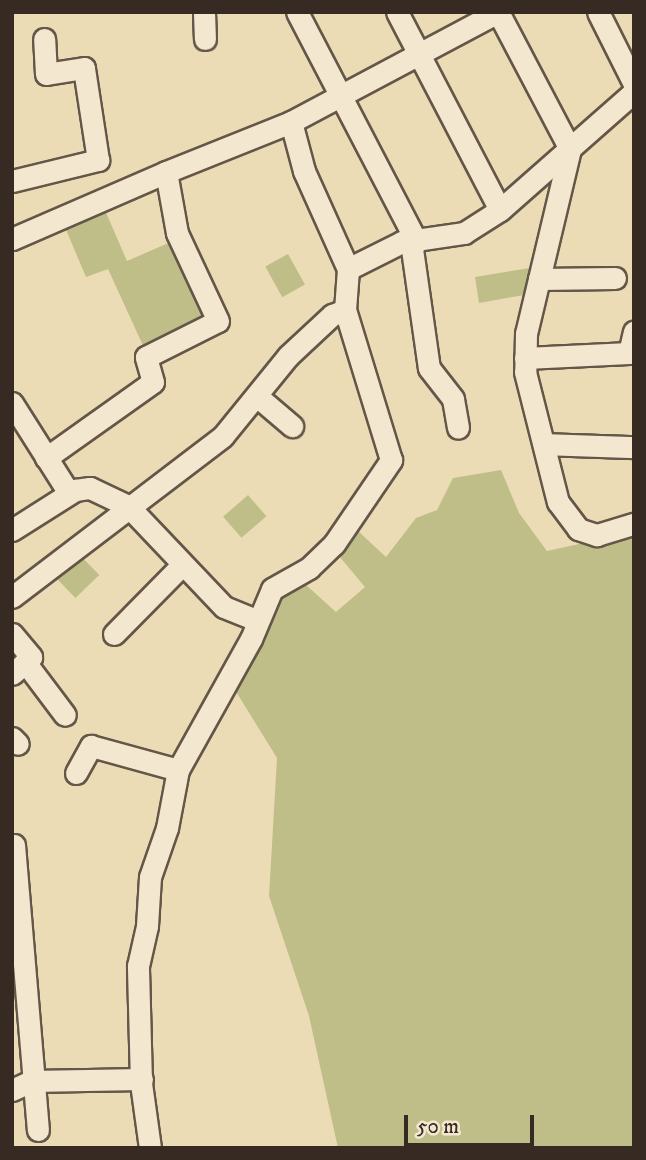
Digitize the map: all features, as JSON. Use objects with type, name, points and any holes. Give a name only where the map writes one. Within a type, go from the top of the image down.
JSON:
[{"type":"street","points":[[204,12],[205,39]]},
{"type":"street","points":[[297,12],[416,241]]},
{"type":"street","points":[[397,12],[500,210]]},
{"type":"street","points":[[12,239],[166,172],[291,122],[498,12],[570,149],[527,324],[526,358],[558,502],[578,529],[597,535],[634,524]]},
{"type":"street","points":[[598,12],[634,84]]},
{"type":"street","points":[[12,181],[98,160],[84,68],[46,74],[44,39]]},
{"type":"street","points":[[348,269],[387,247],[464,233],[500,210],[634,92]]},
{"type":"street","points":[[150,1148],[142,1079],[138,966],[147,926],[150,877],[167,828],[178,770],[251,639],[272,589],[309,568],[334,544],[391,460],[345,310],[348,269],[307,179],[291,122]]},
{"type":"street","points":[[46,458],[153,382],[146,357],[218,321],[177,233],[166,172]]},
{"type":"street","points":[[416,241],[412,249],[429,368],[453,399],[458,428]]},
{"type":"street","points":[[539,279],[615,278]]},
{"type":"street","points":[[12,597],[223,436],[258,397],[288,356],[332,315],[345,310]]},
{"type":"street","points":[[526,358],[629,353],[634,332]]},
{"type":"street","points":[[258,397],[292,426]]},
{"type":"street","points":[[12,403],[69,493]]},
{"type":"street","points":[[545,444],[633,447]]},
{"type":"street","points":[[12,530],[69,493],[90,488],[128,506],[181,565],[224,607],[257,620]]},
{"type":"street","points":[[114,634],[181,565]]},
{"type":"street","points":[[12,634],[30,657],[19,668],[65,715]]},
{"type":"street","points":[[76,773],[91,746],[178,770]]},
{"type":"street","points":[[14,845],[37,1130]]},
{"type":"street","points":[[12,1090],[33,1081],[142,1079]]},
{"type":"shaded area","points":[[104,208],[127,261],[173,241],[209,316],[145,350],[108,269],[86,277],[64,225]]},
{"type":"shaded area","points":[[288,254],[305,285],[282,297],[265,267]]},
{"type":"shaded area","points":[[530,268],[524,295],[479,303],[475,277]]},
{"type":"shaded area","points":[[501,470],[519,513],[547,551],[634,532],[634,1148],[338,1148],[309,1016],[269,896],[277,758],[235,690],[278,598],[305,584],[336,612],[365,587],[339,556],[358,531],[386,557],[416,518],[437,510],[453,478]]},
{"type":"shaded area","points":[[248,495],[266,516],[241,538],[223,517]]},
{"type":"shaded area","points":[[77,552],[99,575],[75,598],[53,575]]}]
